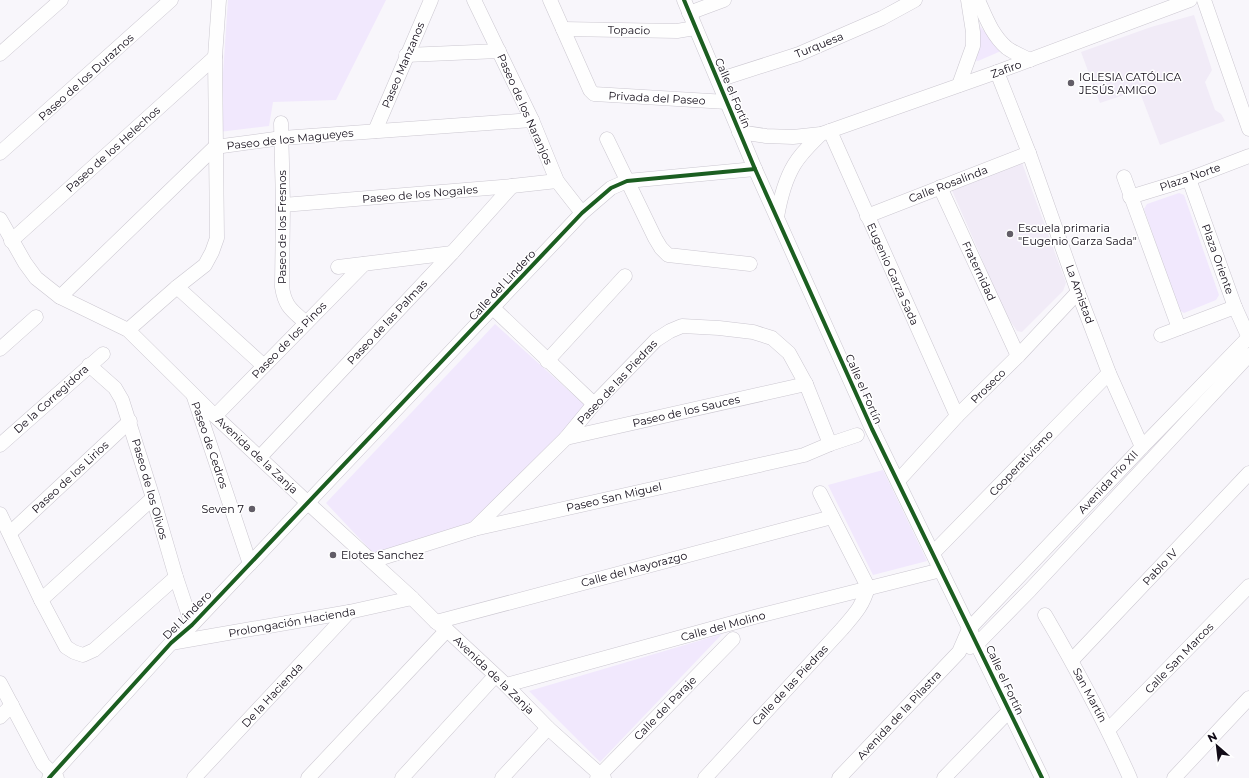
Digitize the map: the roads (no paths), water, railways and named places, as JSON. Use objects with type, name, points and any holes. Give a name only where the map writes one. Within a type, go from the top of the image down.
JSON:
[{"type":"street","points":[[0,54],[61,0]]},
{"type":"street","name":"Paseo de los Duraznos","points":[[0,153],[171,0]]},
{"type":"street","points":[[128,330],[204,265],[212,252],[216,238],[215,57],[219,0]]},
{"type":"street","name":"Paseo Manzanos","points":[[375,131],[406,55],[431,0]]},
{"type":"street","name":"Paseo de los Naranjos","points":[[474,0],[532,120],[556,181],[582,213]]},
{"type":"street","name":"Privada del Paseo","points":[[550,0],[590,90],[594,94],[727,102]]},
{"type":"street","points":[[687,6],[724,0]]},
{"type":"street","name":"Turquesa","points":[[718,80],[799,54],[882,18],[916,0]]},
{"type":"street","points":[[959,85],[973,46],[973,32],[968,0]]},
{"type":"street","points":[[978,0],[996,38],[1008,49],[1030,60]]},
{"type":"street","name":"Zafiro","points":[[739,132],[787,137],[825,133],[998,72],[1190,0]]},
{"type":"street","points":[[1204,0],[1249,129]]},
{"type":"street","name":"Calle el Fortín","points":[[687,6],[755,169],[872,429],[1042,778]]},
{"type":"street","name":"Topacio","points":[[563,29],[677,31],[696,28]]},
{"type":"street","points":[[406,55],[499,51]]},
{"type":"street","name":"Paseo de los Helechos","points":[[11,241],[215,57]]},
{"type":"street","name":"La Amistad","points":[[998,72],[1029,153],[1078,292],[1110,373],[1142,447]]},
{"type":"street","name":"Paseo de los Magueyes","points":[[60,297],[215,147],[282,138],[532,120]]},
{"type":"street","name":"Paseo de los Fresnos","points":[[281,123],[283,205],[282,287],[287,304],[306,323]]},
{"type":"street","name":"Zafiro","points":[[777,218],[782,192],[793,166],[803,151],[825,133]]},
{"type":"street","name":"Eugenio Garza Sada","points":[[825,133],[867,216],[957,416]]},
{"type":"street","points":[[607,139],[655,238],[661,248],[668,255],[750,264]]},
{"type":"street","name":"Calle Rosalinda","points":[[867,216],[1029,153]]},
{"type":"street","name":"Plaza Norte","points":[[1130,197],[1189,179],[1249,156]]},
{"type":"street","name":"Calle del Lindero","points":[[308,503],[582,213],[611,188],[627,181],[755,169]]},
{"type":"street","points":[[1124,177],[1130,197],[1179,328]]},
{"type":"street","name":"Plaza Oriente","points":[[1189,179],[1235,307],[1249,338]]},
{"type":"street","name":"Paseo de los Nogales","points":[[283,205],[556,181]]},
{"type":"street","name":"Paseo de las Palmas","points":[[260,457],[452,253],[512,186]]},
{"type":"street","name":"Fraternidad","points":[[940,187],[1018,356]]},
{"type":"street","name":"Avenida de la Zanja","points":[[0,219],[24,264],[36,278],[60,297],[128,330],[215,416],[436,622],[447,630],[506,685],[548,728],[600,777]]},
{"type":"street","points":[[338,267],[452,253]]},
{"type":"street","name":"Paseo de los Pinos","points":[[215,416],[364,264]]},
{"type":"street","points":[[547,361],[625,276]]},
{"type":"street","points":[[177,287],[264,366]]},
{"type":"street","name":"Proseco","points":[[898,481],[957,416],[1018,356],[1078,292]]},
{"type":"street","points":[[1161,335],[1235,307]]},
{"type":"street","points":[[493,308],[547,361],[594,404]]},
{"type":"street","points":[[0,348],[36,317]]},
{"type":"street","name":"Paseo de las Piedras","points":[[474,529],[566,438],[594,404],[656,340],[670,331],[682,326],[753,332],[772,338],[789,353],[806,384],[830,444]]},
{"type":"street","name":"Avenida Pío XII","points":[[969,629],[1142,447],[1249,338]]},
{"type":"street","name":"De la Corregidora","points":[[0,445],[103,354]]},
{"type":"street","name":"Avenida Pío XII","points":[[978,644],[1249,355]]},
{"type":"street","name":"Paseo de los Olivos","points":[[89,365],[115,388],[122,400],[130,420],[176,577],[192,625]]},
{"type":"street","name":"Cooperativismo","points":[[933,553],[1110,373]]},
{"type":"street","name":"Paseo de los Sauces","points":[[566,438],[806,384]]},
{"type":"street","name":"Paseo de Cedros","points":[[193,395],[250,564]]},
{"type":"street","name":"Paseo de los Lirios","points":[[10,533],[130,420]]},
{"type":"street","name":"Paseo San Miguel","points":[[372,561],[474,529],[804,455],[857,435]]},
{"type":"street","name":"Pablo IV","points":[[1072,660],[1249,473]]},
{"type":"street","points":[[820,493],[868,588]]},
{"type":"street","points":[[42,600],[153,498]]},
{"type":"street","name":"Del Lindero","points":[[53,777],[171,643],[192,625],[308,503]]},
{"type":"street","points":[[0,514],[66,647],[74,652],[83,654],[94,650],[176,577]]},
{"type":"street","name":"Calle del Mayorazgo","points":[[436,622],[832,516]]},
{"type":"street","name":"Calle del Molino","points":[[506,685],[868,588],[941,570]]},
{"type":"street","name":"Calle San Marcos","points":[[1108,730],[1249,586]]},
{"type":"street","name":"Calle de las Piedras","points":[[705,778],[854,615],[864,600],[868,588]]},
{"type":"street","name":"Prolongación Hacienda","points":[[171,643],[349,612],[412,598]]},
{"type":"street","name":"De la Hacienda","points":[[194,778],[349,612]]},
{"type":"street","name":"San Martín","points":[[1045,615],[1072,660],[1108,730],[1130,778]]},
{"type":"street","points":[[959,652],[969,629]]},
{"type":"street","points":[[308,778],[447,630]]},
{"type":"street","name":"Calle del Paraje","points":[[600,777],[733,639]]},
{"type":"street","points":[[959,652],[978,644]]},
{"type":"street","name":"Avenida de la Pilastra","points":[[840,778],[959,652]]},
{"type":"street","points":[[402,778],[495,676]]},
{"type":"street","points":[[0,683],[43,764],[53,777]]},
{"type":"street","points":[[1174,778],[1249,698]]},
{"type":"street","points":[[0,717],[12,705]]},
{"type":"street","points":[[944,778],[1009,711]]},
{"type":"street","points":[[502,778],[548,728]]},
{"type":"place","name":"IGLESIA CATÓLICA JESÚS AMIGO","points":[[1071,83]]},
{"type":"place","name":"Escuela primaria \"Eugenio Garza Sada\"","points":[[1010,234]]},
{"type":"place","name":"Seven 7","points":[[252,509]]},
{"type":"place","name":"Elotes Sanchez","points":[[333,555]]}]
